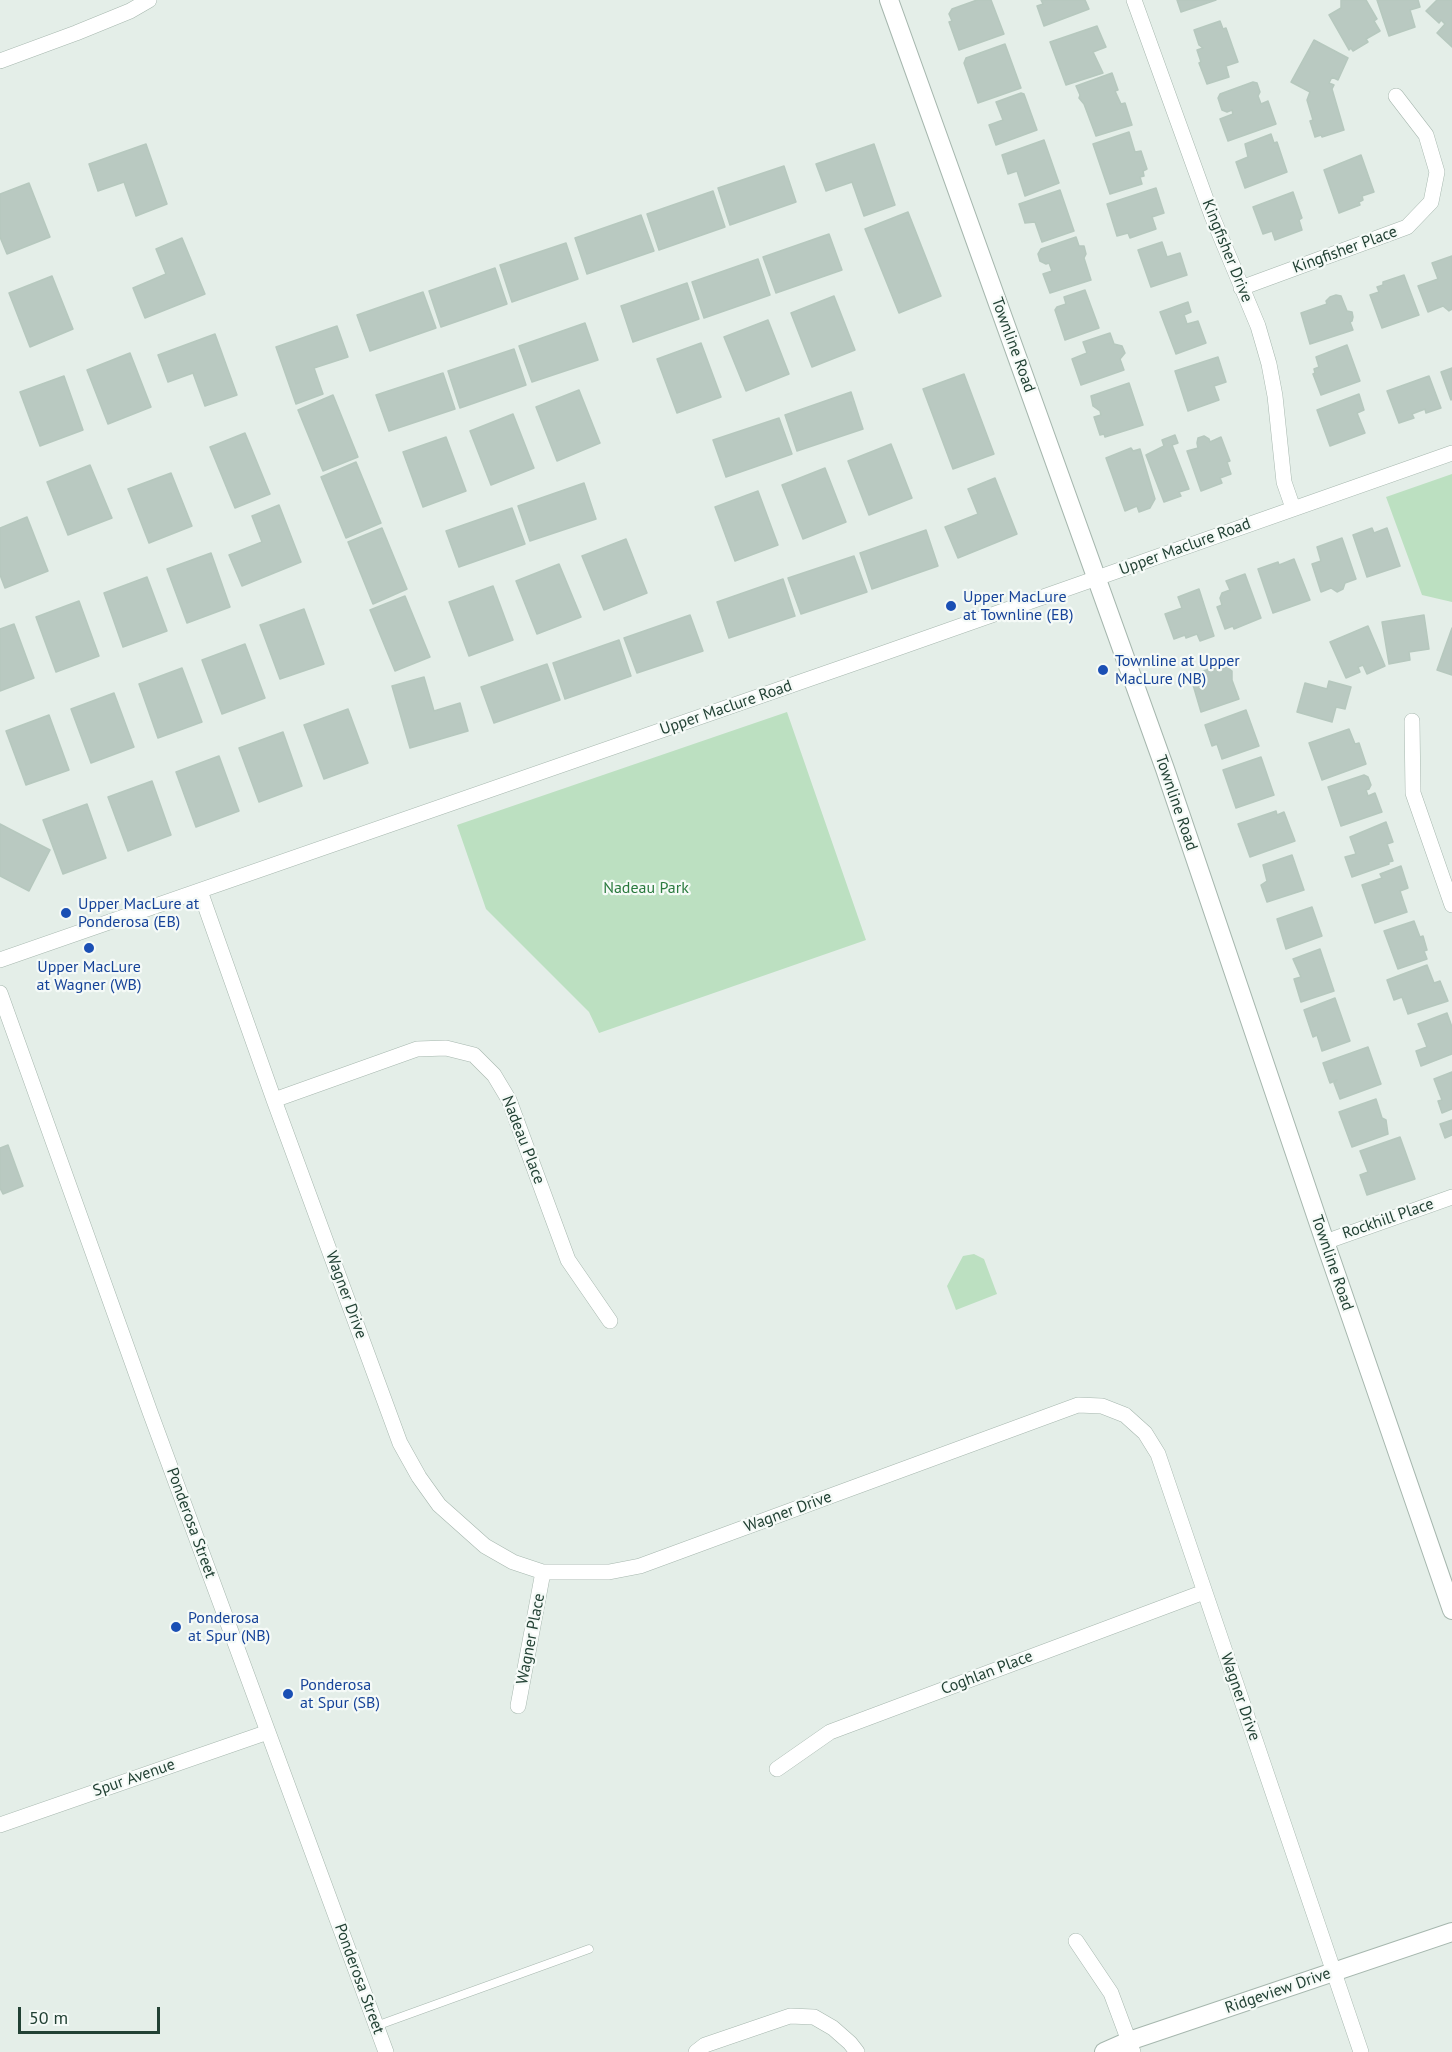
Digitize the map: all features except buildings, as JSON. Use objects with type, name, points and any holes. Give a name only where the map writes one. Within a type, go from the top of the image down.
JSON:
[{"type":"street","points":[[0,61],[130,11],[149,0]]},
{"type":"street","name":"Townline Road","points":[[889,0],[1169,780],[1452,1610]]},
{"type":"street","name":"Kingfisher Drive","points":[[1134,0],[1212,216],[1258,326],[1275,396],[1284,482],[1293,508]]},
{"type":"street","name":"Kingfisher Place","points":[[1241,288],[1407,227],[1431,202],[1437,172],[1426,135],[1396,96]]},
{"type":"street","name":"Upper Maclure Road","points":[[0,960],[1452,453]]},
{"type":"street","points":[[1412,721],[1413,793],[1452,905]]},
{"type":"street","name":"Wagner Drive","points":[[200,891],[400,1443],[419,1477],[439,1505],[484,1546],[513,1562],[543,1572],[609,1572],[640,1566],[1078,1405],[1102,1406],[1125,1415],[1146,1433],[1158,1454],[1361,2052]]},
{"type":"street","name":"Ponderosa Street","points":[[0,993],[150,1412],[386,2052]]},
{"type":"street","name":"Nadeau Place","points":[[274,1100],[417,1049],[446,1048],[474,1055],[494,1076],[509,1100],[568,1260],[610,1321]]},
{"type":"street","name":"Rockhill Place","points":[[1325,1242],[1452,1197]]},
{"type":"street","name":"Wagner Place","points":[[518,1706],[543,1572]]},
{"type":"street","name":"Coghlan Place","points":[[777,1769],[830,1732],[1204,1592]]},
{"type":"street","name":"Spur Avenue","points":[[0,1825],[268,1732]]},
{"type":"street","name":"Ridgeview Drive","points":[[1104,2052],[1131,2046],[1333,1972],[1452,1932]]},
{"type":"street","points":[[1076,1941],[1111,1993],[1131,2046]]},
{"type":"street","points":[[696,2052],[705,2044],[790,2016],[814,2018],[833,2028],[857,2052]]},
{"type":"lane","points":[[376,2026],[590,1949]]},
{"type":"green space","points":[[1452,474],[1452,602],[1422,595],[1386,497]]},
{"type":"green space","name":"Nadeau Park","points":[[787,712],[866,940],[599,1033],[589,1012],[486,909],[457,825]]},
{"type":"green space","points":[[974,1254],[984,1259],[997,1294],[956,1310],[947,1286],[963,1256]]},
{"type":"place","name":"Upper MacLure at Townline (EB)","points":[[951,606]]},
{"type":"place","name":"Townline at Upper MacLure (NB)","points":[[1103,670]]},
{"type":"place","name":"Upper MacLure at Ponderosa (EB)","points":[[66,913]]},
{"type":"place","name":"Upper MacLure at Wagner (WB)","points":[[89,948]]},
{"type":"place","name":"Ponderosa at Spur (NB)","points":[[176,1627]]},
{"type":"place","name":"Ponderosa at Spur (SB)","points":[[288,1694]]}]
